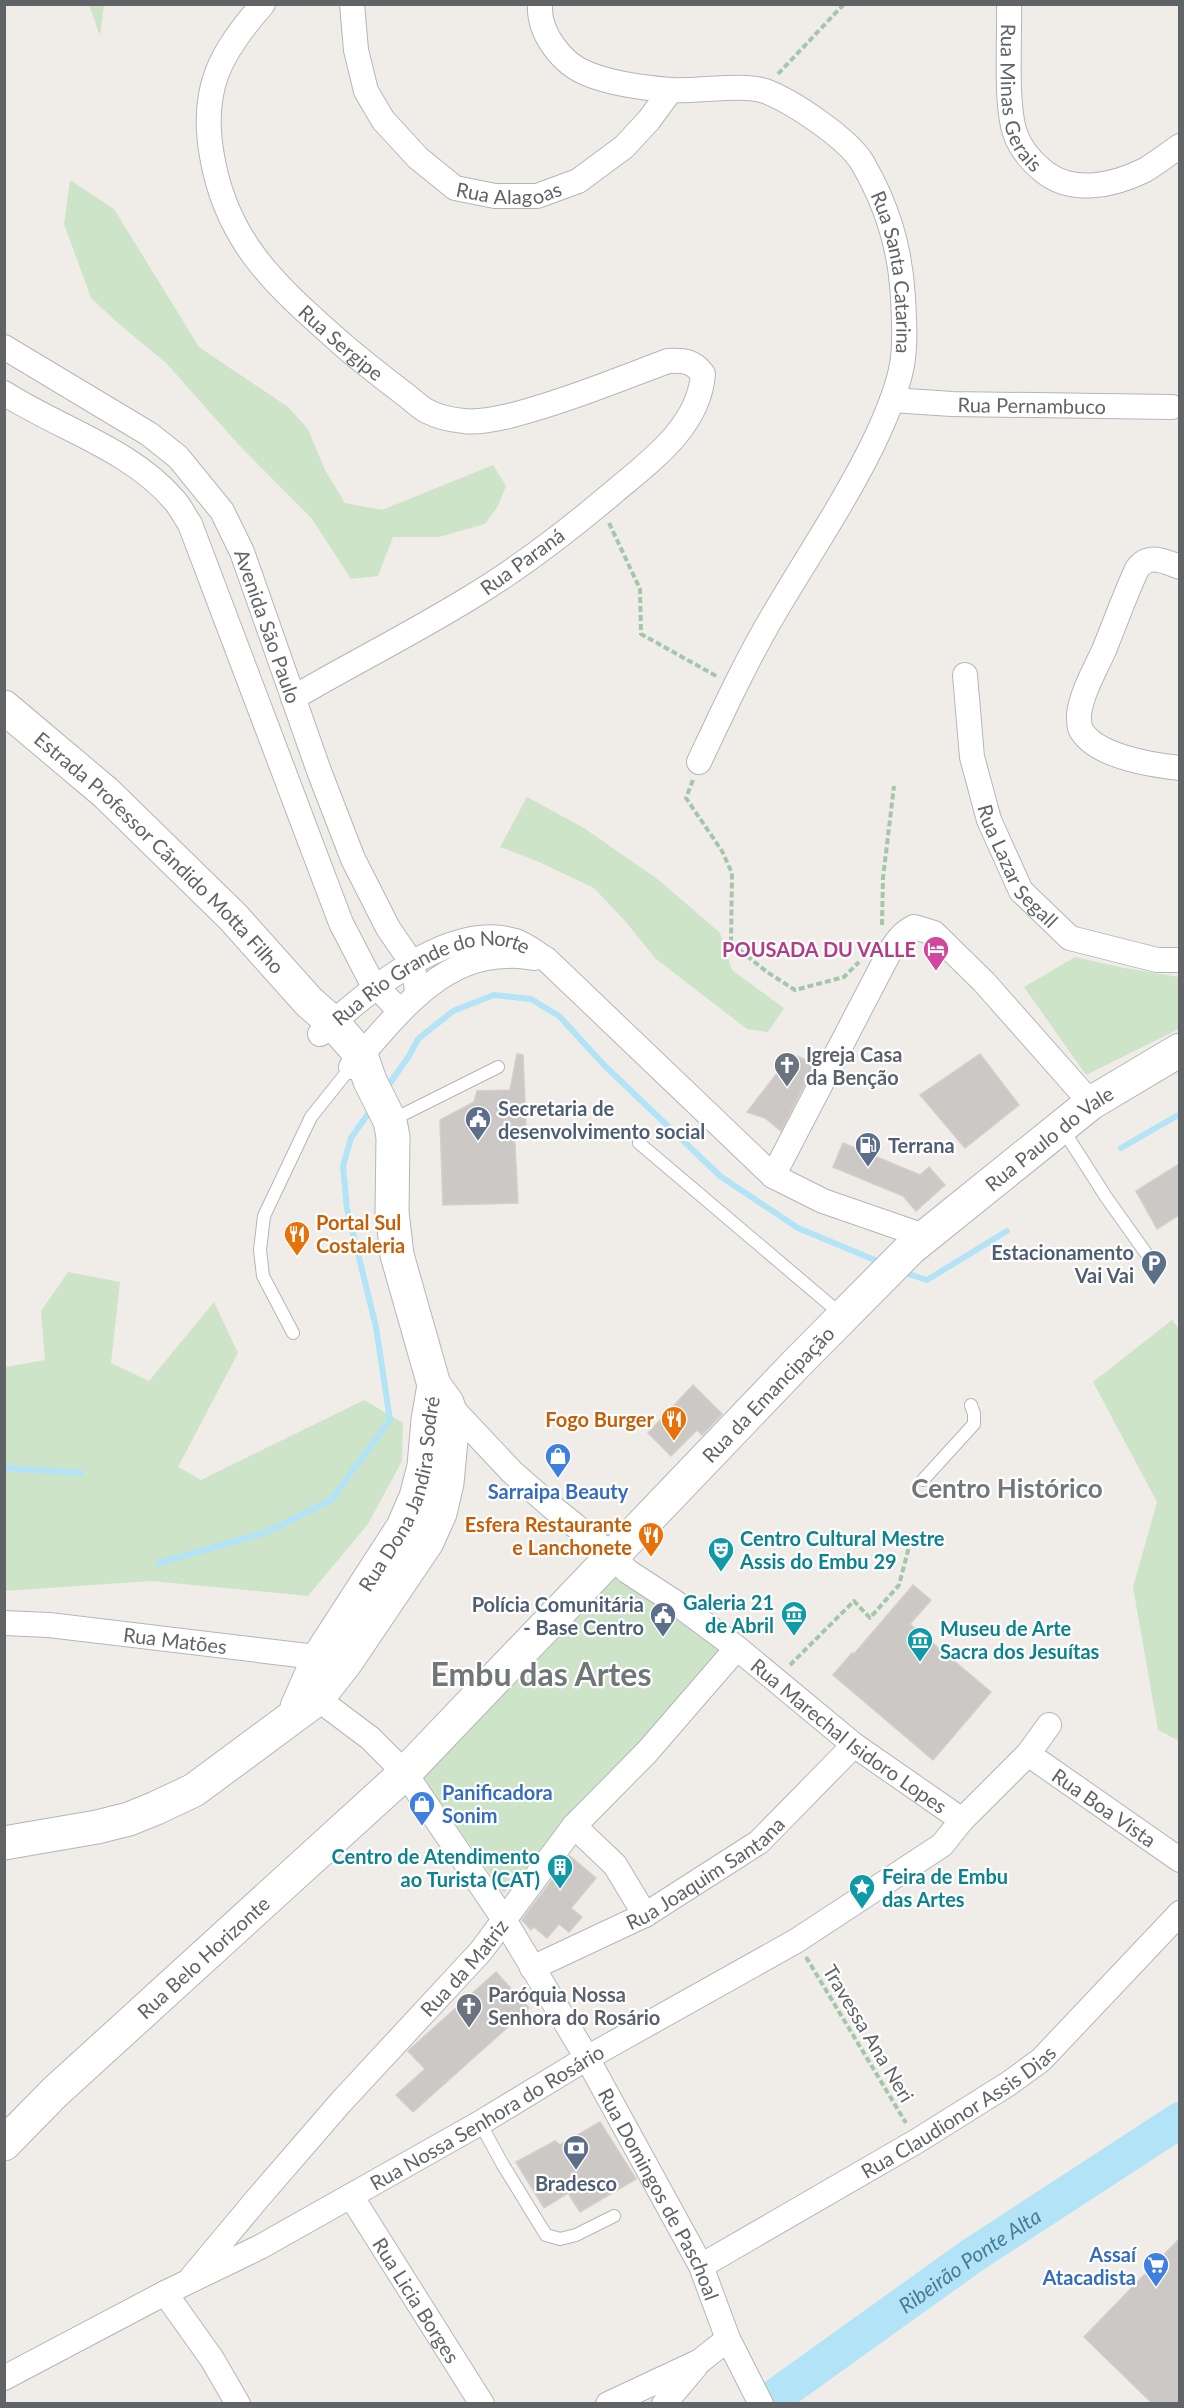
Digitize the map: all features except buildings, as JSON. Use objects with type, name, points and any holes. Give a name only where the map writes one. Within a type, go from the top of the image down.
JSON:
[{"type":"street","name":"Rua Sergipe","points":[[263,4],[244,26],[222,60],[208,98],[208,135],[216,181],[227,211],[256,259],[292,299],[364,364],[429,412],[466,422],[498,418],[541,408],[668,361],[683,360],[695,364],[703,374]]},
{"type":"street","name":"Rua Alagoas","points":[[352,4],[356,50],[366,91],[377,111],[418,158],[455,188],[495,196],[537,196],[578,181],[624,147],[649,120],[671,90]]},
{"type":"street","points":[[540,4],[546,33],[558,52],[586,73],[625,84],[671,90],[763,90]]},
{"type":"street","name":"Rua Minas Gerais","points":[[1009,4],[1010,108],[1015,133],[1028,158],[1054,180],[1080,187],[1110,183],[1145,170],[1179,141]]},
{"type":"street","name":"Rua Santa Catarina","points":[[699,762],[734,686],[775,611],[842,504],[885,420],[902,365],[904,342],[901,270],[886,209],[860,159],[827,128],[763,90]]},
{"type":"street","name":"Avenida São Paulo","points":[[4,347],[149,434],[178,458],[222,511],[242,552],[353,859],[388,928],[412,963],[418,995]]},
{"type":"street","name":"Rua Paraná","points":[[293,698],[470,599],[522,564],[600,503],[657,455],[677,434],[693,410],[702,390],[703,374]]},
{"type":"street","name":"Avenida São Paulo","points":[[4,393],[120,456],[176,501],[190,524],[340,923],[377,988],[399,1011]]},
{"type":"street","name":"Rua Pernambuco","points":[[892,400],[952,404],[1172,407]]},
{"type":"street","points":[[1179,567],[1152,559],[1142,562],[1137,569],[1087,687],[1079,713],[1080,728],[1087,737],[1107,751],[1147,765],[1179,768]]},
{"type":"street","name":"Rua Lazar Segall","points":[[965,675],[972,757],[989,820],[1021,891],[1070,938],[1157,960],[1179,960]]},
{"type":"street","name":"Estrada Professor Cãndido Motta Filho","points":[[4,707],[106,793],[232,916],[309,1002],[372,1086]]},
{"type":"street","points":[[773,1176],[889,953],[898,939],[914,927],[934,933],[984,982],[1091,1103]]},
{"type":"street","name":"Rua Rio Grande do Norte","points":[[327,1028],[412,963],[447,946],[479,938],[515,941],[546,959],[773,1176],[823,1201],[919,1242]]},
{"type":"street","name":"Rua Rio Grande do Norte","points":[[372,1086],[399,1011],[452,969],[486,958],[507,956],[546,959]]},
{"type":"street","name":"Rua Paulo do Vale","points":[[919,1242],[1091,1103],[1179,1050]]},
{"type":"street","name":"Rua Dona Jandira Sodré","points":[[4,1843],[97,1827],[129,1819],[194,1790],[234,1762],[318,1691],[427,1542],[440,1513],[447,1483],[453,1419],[441,1394],[397,1255],[392,1212],[393,1137],[372,1086]]},
{"type":"street","name":"Rua da Emancipação","points":[[405,1773],[843,1316],[919,1242]]},
{"type":"street","name":"Rua Marechal Isidoro Lopes","points":[[441,1394],[512,1473],[613,1556],[627,1571],[679,1605],[737,1648],[854,1744],[962,1820]]},
{"type":"street","name":"Rua Matões","points":[[4,1623],[49,1625],[318,1691]]},
{"type":"street","points":[[4,1636],[49,1625]]},
{"type":"street","name":"Rua da Matriz","points":[[187,2284],[341,2102],[481,1951],[503,1918],[574,1826],[647,1752],[737,1648]]},
{"type":"street","name":"Rua Domingos de Paschoal","points":[[318,1691],[405,1773],[503,1918],[587,2058],[701,2266],[728,2339],[761,2403]]},
{"type":"street","name":"Rua Nossa Senhora do Rosário","points":[[4,2378],[165,2293],[260,2247],[480,2123],[587,2058],[796,1941],[942,1845],[962,1820],[1028,1754],[1049,1725]]},
{"type":"street","name":"Rua Joaquim Santana","points":[[532,1968],[645,1915],[759,1842],[854,1744]]},
{"type":"street","name":"Rua Boa Vista","points":[[1028,1754],[1179,1860]]},
{"type":"street","name":"Rua Belo Horizonte","points":[[4,2144],[55,2092],[405,1773]]},
{"type":"street","points":[[574,1826],[615,1865],[645,1915]]},
{"type":"street","name":"Rua Claudionor Assis Dias","points":[[701,2266],[917,2141],[1008,2084],[1041,2060],[1179,1913]]},
{"type":"street","name":"Rua Licia Borges","points":[[351,2196],[482,2403]]},
{"type":"street","points":[[165,2293],[212,2360],[238,2403]]},
{"type":"street","points":[[664,2403],[700,2361],[728,2339]]},
{"type":"street","points":[[608,2403],[700,2361]]},
{"type":"lane","points":[[293,1333],[263,1276],[260,1250],[264,1216],[311,1118],[372,1086],[498,1067]]},
{"type":"lane","points":[[1061,1127],[1148,1256]]},
{"type":"lane","points":[[639,1143],[843,1316]]},
{"type":"lane","points":[[923,1480],[974,1424],[971,1405]]},
{"type":"lane","points":[[480,2123],[502,2165],[546,2235],[560,2239],[576,2235],[614,2216]]},
{"type":"path","points":[[763,90],[844,4]]},
{"type":"path","points":[[600,503],[640,589],[641,634],[734,686]]},
{"type":"path","points":[[699,762],[686,798],[722,852],[732,873],[731,943],[766,972],[795,990],[844,976],[867,954]]},
{"type":"path","points":[[882,928],[883,878],[894,786]]},
{"type":"path","points":[[775,1681],[854,1600],[870,1618],[899,1585],[910,1543]]},
{"type":"path","name":"Travessa Ana Neri","points":[[796,1941],[917,2141]]},
{"type":"green space","points":[[89,5],[104,5],[100,36]]},
{"type":"green space","points":[[70,180],[114,209],[199,347],[288,407],[308,429],[325,470],[345,503],[382,510],[493,465],[506,486],[498,506],[485,524],[439,537],[393,537],[378,576],[351,579],[312,519],[238,444],[166,363],[91,298],[64,224]]},
{"type":"green space","points":[[527,797],[584,828],[660,881],[720,933],[732,970],[784,1008],[768,1032],[747,1029],[656,959],[594,888],[539,862],[500,847]]},
{"type":"green space","points":[[1075,957],[1179,977],[1179,1029],[1086,1075],[1024,987]]},
{"type":"green space","points":[[68,1272],[120,1282],[111,1363],[149,1381],[214,1302],[238,1353],[178,1467],[201,1480],[364,1400],[403,1423],[402,1461],[368,1524],[308,1596],[151,1581],[5,1591],[5,1367],[45,1360],[41,1311]]},
{"type":"green space","points":[[1172,1320],[1180,1330],[1179,1741],[1158,1730],[1133,1587],[1157,1502],[1093,1382]]},
{"type":"green space","points":[[611,1568],[726,1652],[504,1893],[420,1774]]},
{"type":"waterway","points":[[385,1090],[418,1039],[453,1011],[494,995],[531,999],[559,1016],[605,1066],[720,1176],[798,1228],[882,1263]]},
{"type":"waterway","points":[[159,1563],[267,1532],[331,1500],[390,1420],[376,1327],[347,1209],[343,1166],[351,1138],[372,1108]]},
{"type":"waterway","points":[[1121,1148],[1180,1114]]},
{"type":"waterway","points":[[902,1272],[927,1280],[1007,1231]]},
{"type":"waterway","points":[[4,1468],[81,1473]]},
{"type":"waterway","name":"Ribeirão Ponte Alta","points":[[765,2404],[973,2255],[1180,2120]]},
{"type":"place","name":"POUSADA DU VALLE","points":[[936,972]]},
{"type":"place","name":"Igreja Casa da Benção","points":[[787,1088]]},
{"type":"place","name":"Secretaria de desenvolvimento social","points":[[478,1142]]},
{"type":"place","name":"Terrana","points":[[868,1168]]},
{"type":"place","name":"Portal Sul Costaleria","points":[[297,1257]]},
{"type":"place","name":"Estacionamento Vai Vai","points":[[1154,1286]]},
{"type":"place","name":"Fogo Burger","points":[[674,1442]]},
{"type":"place","name":"Sarraipa Beauty","points":[[558,1479]]},
{"type":"place","name":"Esfera Restaurante e Lanchonete","points":[[651,1558]]},
{"type":"place","name":"Centro Cultural Mestre Assis do Embu 29","points":[[721,1573]]},
{"type":"place","name":"Galeria 21 de Abril","points":[[794,1637]]},
{"type":"place","name":"Polícia Comunitária - Base Centro","points":[[663,1638]]},
{"type":"place","name":"Museu de Arte Sacra dos Jesuítas","points":[[920,1663]]},
{"type":"place","name":"Panificadora Sonim","points":[[422,1827]]},
{"type":"place","name":"Centro de Atendimento ao Turista (CAT)","points":[[560,1890]]},
{"type":"place","name":"Feira de Embu das Artes","points":[[862,1910]]},
{"type":"place","name":"Paróquia Nossa Senhora do Rosário","points":[[469,2029]]},
{"type":"place","name":"Bradesco","points":[[576,2171]]},
{"type":"place","name":"Assaí Atacadista","points":[[1156,2288]]},
{"type":"district","name":"Centro Histórico","points":[[1007,1488]]},
{"type":"district","name":"Embu das Artes","points":[[541,1673]]}]
